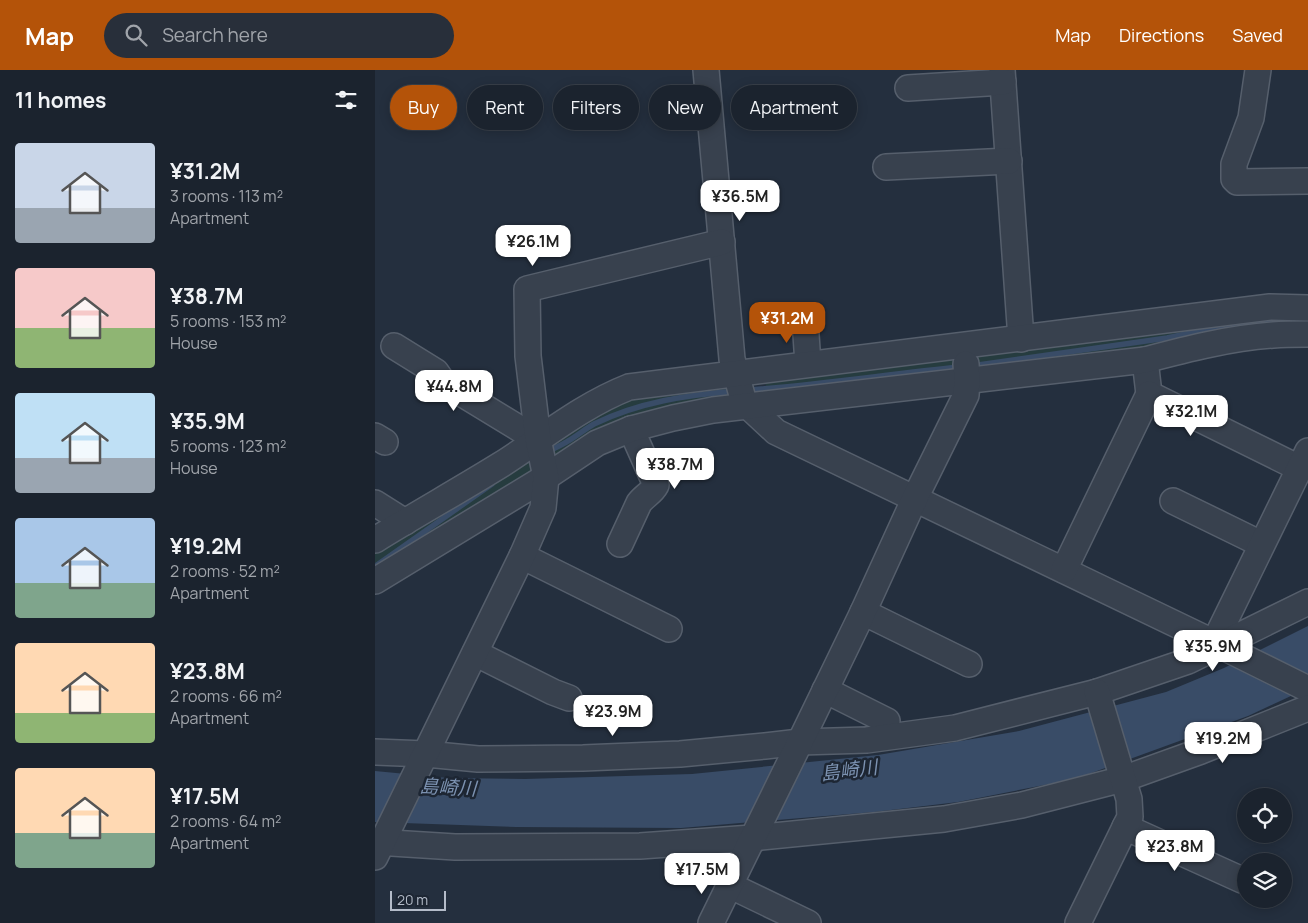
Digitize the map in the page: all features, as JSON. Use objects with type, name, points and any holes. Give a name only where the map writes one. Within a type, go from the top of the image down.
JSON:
[{"type":"street","points":[[705,70],[732,360],[741,390],[776,432],[1308,689]]},
{"type":"street","points":[[1257,70],[1251,118],[1234,164],[1234,179],[1237,182],[1308,181]]},
{"type":"street","points":[[908,88],[1003,76],[1021,339]]},
{"type":"street","points":[[886,167],[1009,160]]},
{"type":"street","points":[[722,242],[527,289],[529,356],[539,441],[546,474],[543,508],[475,653],[379,844],[455,847],[631,846],[944,819],[1022,805],[1201,751],[1308,708]]},
{"type":"street","points":[[375,581],[597,443],[631,429],[713,410],[741,390],[808,364],[1271,308],[1308,308]]},
{"type":"street","points":[[805,320],[808,364]]},
{"type":"street","points":[[375,540],[539,441],[570,419],[615,392],[629,387],[741,390],[967,380],[1145,360],[1189,348],[1235,339],[1308,334]]},
{"type":"street","points":[[711,923],[863,612],[915,498],[966,395],[965,346]]},
{"type":"street","points":[[409,349],[436,372],[443,382],[539,441]]},
{"type":"street","points":[[1064,570],[1149,394],[1145,360]]},
{"type":"street","points":[[1149,394],[1304,460],[1261,544],[1224,647]]},
{"type":"street","points":[[620,544],[641,499],[654,490],[656,485],[631,429]]},
{"type":"street","points":[[1173,502],[1261,544]]},
{"type":"street","points":[[375,503],[405,522]]},
{"type":"street","points":[[522,556],[669,629]]},
{"type":"street","points":[[375,752],[423,759],[583,758],[681,754],[765,746],[798,746],[867,740],[955,728],[1098,696],[1224,647],[1308,602]]},
{"type":"street","points":[[863,612],[969,664]]},
{"type":"street","points":[[475,653],[569,698]]},
{"type":"street","points":[[825,690],[887,721]]},
{"type":"street","points":[[1078,923],[1130,817],[1129,799],[1098,696]]},
{"type":"street","points":[[1125,827],[1237,878]]},
{"type":"street","points":[[729,885],[808,923]]},
{"type":"green space","points":[[1308,315],[1308,327],[1140,350],[768,392],[764,380],[1251,317]]},
{"type":"green space","points":[[723,382],[731,402],[626,421],[375,574],[375,549],[629,395]]},
{"type":"water","name":"島崎川","points":[[1308,626],[1308,688],[1248,716],[1075,779],[958,802],[874,812],[681,828],[516,827],[375,822],[375,771],[448,778],[525,779],[692,774],[878,755],[1019,731],[1166,692],[1224,668]]},
{"type":"waterway","points":[[971,366],[1167,338],[1219,327],[1271,321],[1306,320]]},
{"type":"waterway","points":[[748,390],[959,367]]},
{"type":"waterway","points":[[548,452],[594,424],[628,410],[681,397],[736,391]]},
{"type":"waterway","points":[[377,565],[492,484]]}]
